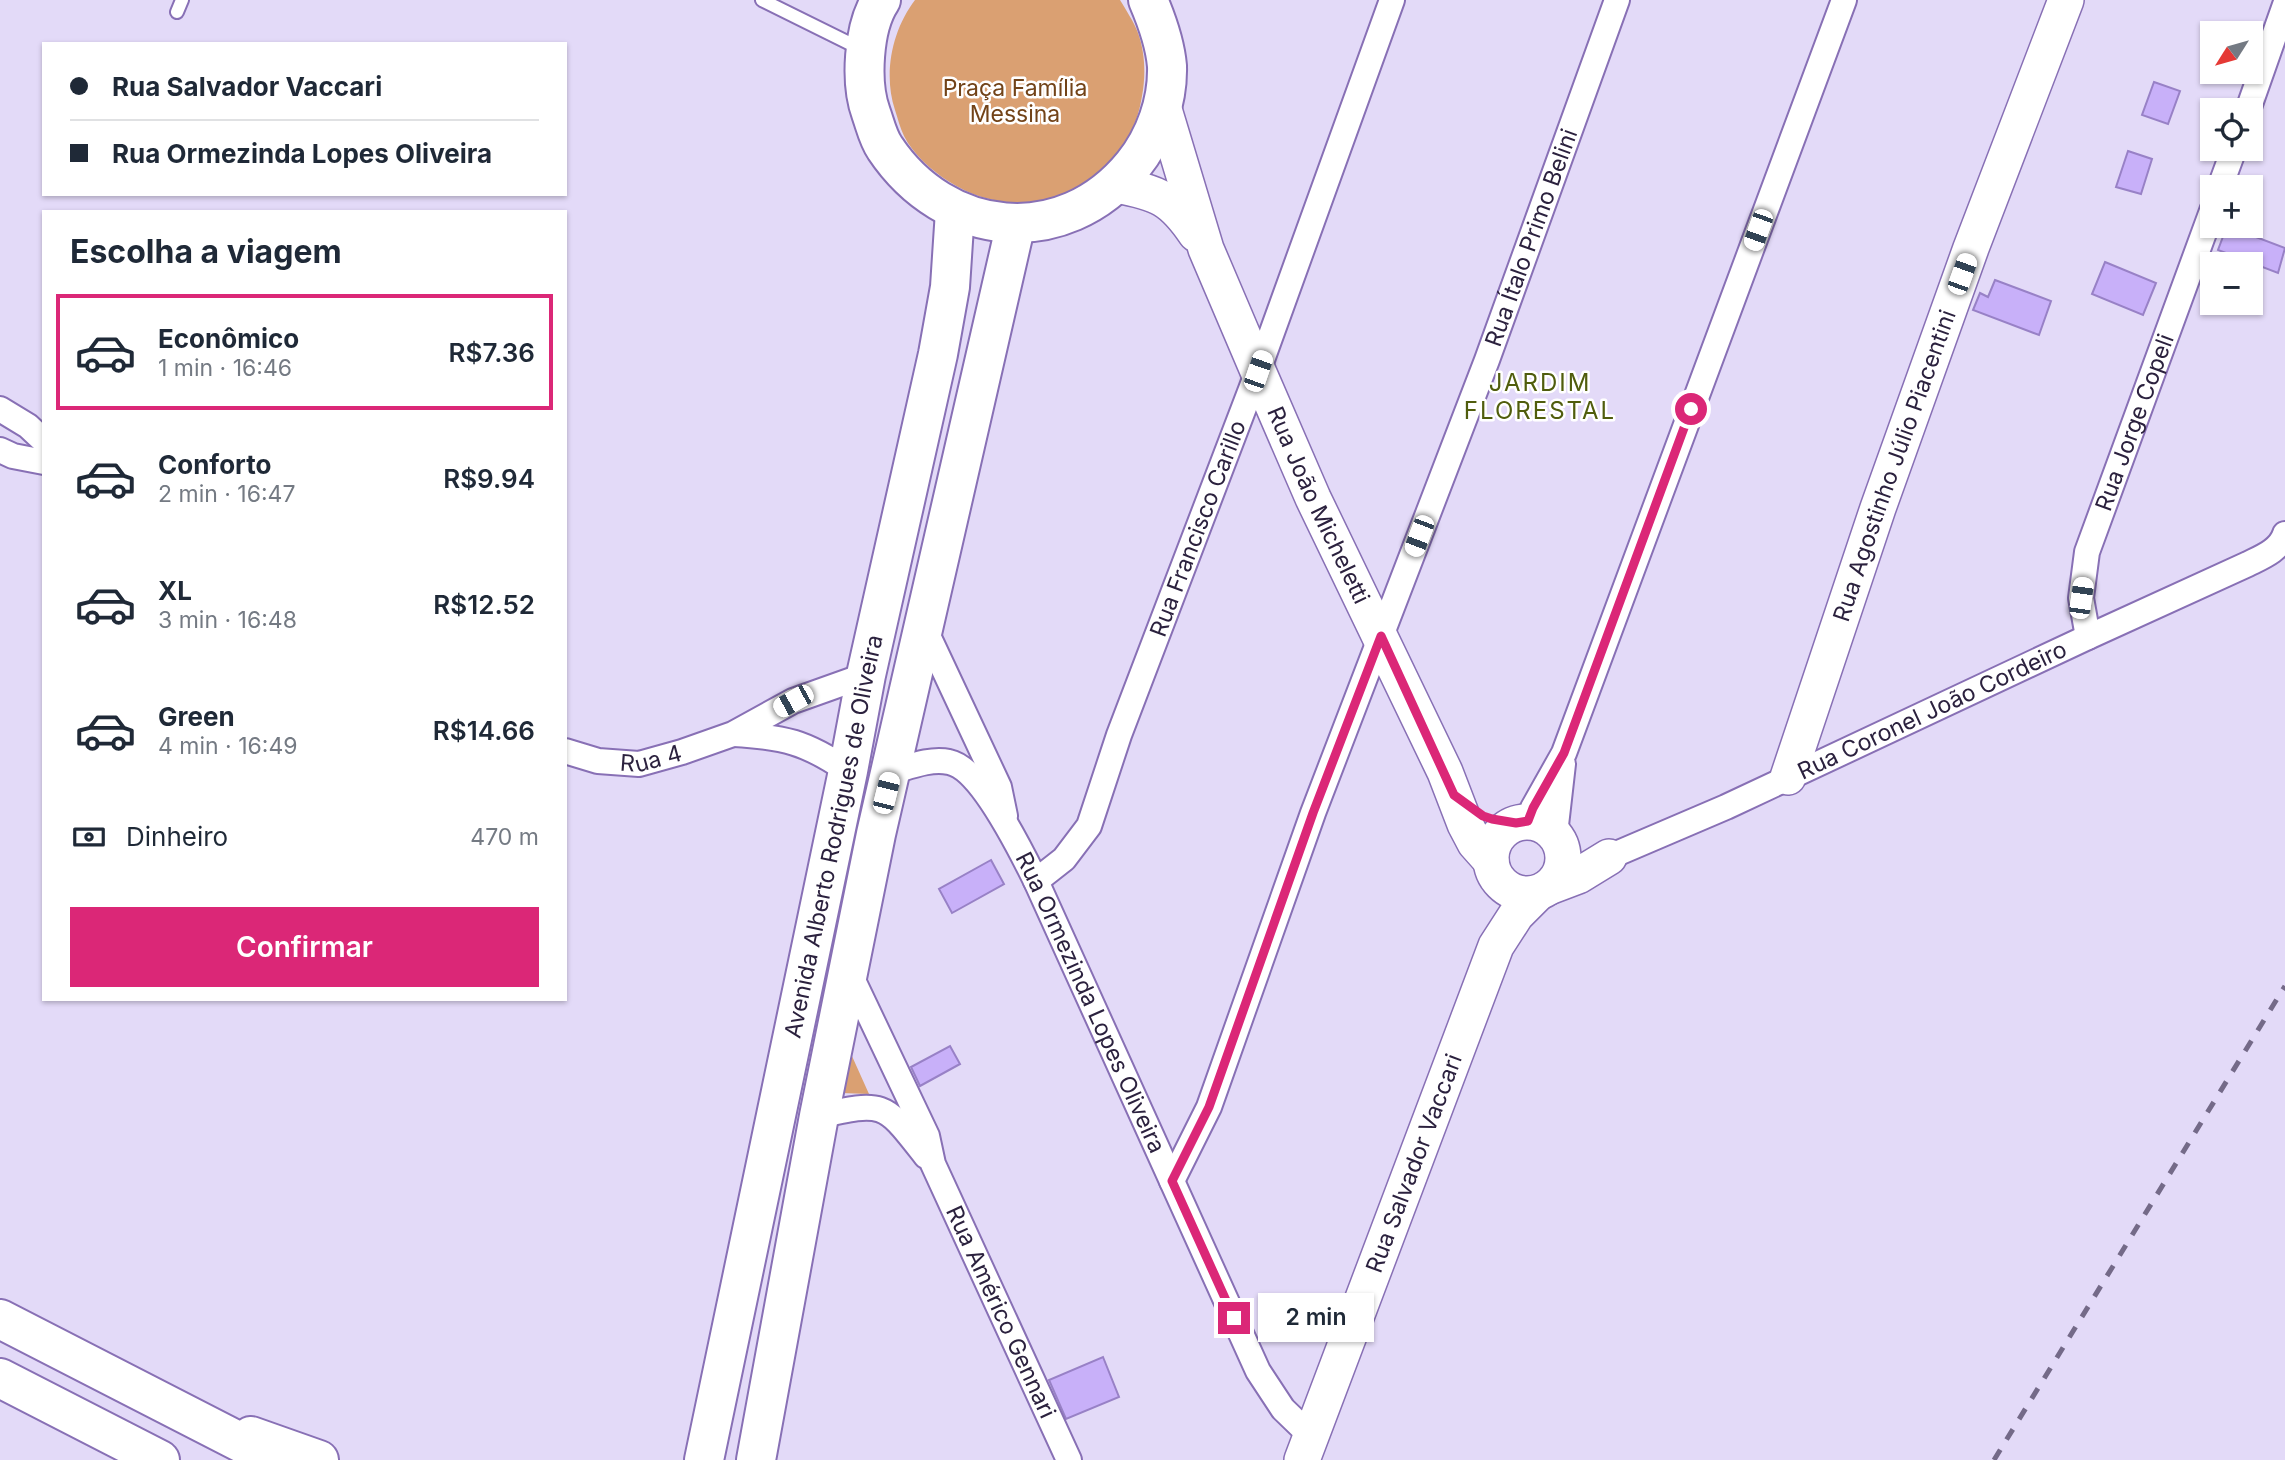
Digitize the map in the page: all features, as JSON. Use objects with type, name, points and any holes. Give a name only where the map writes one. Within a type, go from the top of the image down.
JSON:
[{"type":"main road","points":[[881,0],[864,51],[866,100],[883,146],[914,184],[956,211],[996,222],[1017,223],[1053,219],[1087,205],[1116,185],[1146,149],[1163,106],[1167,67],[1160,28],[1148,0]]},
{"type":"main road","name":"Avenida Alberto Rodrigues de Oliveira","points":[[704,1460],[866,675],[940,341],[950,287],[956,211]]},
{"type":"main road","name":"Avenida Alberto Rodrigues de Oliveira","points":[[756,1460],[819,1116],[876,834],[1017,223]]},
{"type":"main road","points":[[0,1319],[275,1460]]},
{"type":"main road","points":[[0,1378],[160,1460]]},
{"type":"main road","points":[[178,1409],[318,1460]]},
{"type":"street","name":"Rua Francisco Carillo","points":[[1036,881],[1065,859],[1089,827],[1119,735],[1258,371],[1391,0]]},
{"type":"street","name":"Rua Ítalo Primo Belini","points":[[1172,1181],[1209,1107],[1313,813],[1487,360],[1617,0]]},
{"type":"street","points":[[1540,830],[1564,753],[1844,0]]},
{"type":"street","name":"Rua Agostinho Júlio Piacentini","points":[[1788,777],[1878,508],[1971,248],[2066,0]]},
{"type":"street","points":[[2252,98],[2285,5]]},
{"type":"street","name":"Rua João Micheletti","points":[[1163,106],[1206,249],[1313,498],[1381,636],[1475,843],[1495,871]]},
{"type":"street","name":"Rua João Micheletti","points":[[1116,185],[1152,194],[1177,207],[1206,249]]},
{"type":"street","name":"Rua Jorge Copeli","points":[[2088,637],[2081,598],[2088,552],[2202,238]]},
{"type":"street","points":[[0,409],[28,426],[42,439]]},
{"type":"street","points":[[0,450],[13,456],[42,462]]},
{"type":"street","name":"Rua Coronel João Cordeiro","points":[[1543,890],[1578,876],[1609,857],[1726,807],[2248,564],[2272,552],[2285,534]]},
{"type":"street","name":"Rua Ormezinda Lopes Oliveira","points":[[923,623],[999,787],[1007,823]]},
{"type":"street","name":"Rua 4","points":[[567,752],[598,761],[639,764],[733,734],[793,701],[866,675]]},
{"type":"street","name":"Rua 4","points":[[733,734],[795,741],[827,756],[848,771]]},
{"type":"street","name":"Rua Ormezinda Lopes Oliveira","points":[[891,772],[930,761],[951,762],[966,770],[1007,823],[1036,881],[1258,1371],[1307,1448]]},
{"type":"street","name":"Rua João Micheletti","points":[[1454,795],[1483,816],[1540,830]]},
{"type":"street","points":[[1540,830],[1563,855],[1562,867],[1557,878],[1543,890],[1517,892],[1495,871],[1492,849],[1505,828],[1540,830],[1573,849],[1609,857]]},
{"type":"street","name":"Rua Salvador Vaccari","points":[[1495,871],[1496,946]]},
{"type":"street","name":"Rua Salvador Vaccari","points":[[1307,1448],[1496,946],[1516,915],[1543,890]]},
{"type":"street","name":"Rua Américo Gennari","points":[[849,972],[927,1136],[933,1164],[1069,1460]]},
{"type":"street","name":"Rua Américo Gennari","points":[[819,1116],[845,1110],[879,1108],[893,1115],[933,1164]]},
{"type":"street","points":[[740,1288],[785,1301]]},
{"type":"lane","points":[[762,0],[864,51]]},
{"type":"green space","name":"Praça Família Messina","points":[[915,0],[1120,0],[1138,33],[1144,72],[1142,96],[1133,128],[1117,155],[1095,177],[1069,192],[1040,201],[1009,202],[978,196],[935,172],[908,143],[891,96],[890,67],[895,38]]},
{"type":"green space","points":[[847,1045],[869,1094],[841,1093]]},
{"type":"building","points":[[2154,82],[2180,91],[2168,124],[2142,115]]},
{"type":"building","points":[[2128,151],[2152,159],[2141,194],[2116,187]]},
{"type":"building","points":[[2222,238],[2259,238],[2285,248],[2278,273],[2263,267],[2263,252],[2218,250]]},
{"type":"building","points":[[2105,262],[2156,283],[2143,315],[2092,294]]},
{"type":"building","points":[[1995,280],[2051,301],[2039,335],[1973,310],[1980,293],[1988,297]]},
{"type":"building","points":[[991,860],[1004,884],[952,913],[939,889]]},
{"type":"building","points":[[950,1046],[960,1064],[920,1086],[911,1067]]},
{"type":"building","points":[[1103,1357],[1119,1397],[1066,1419],[1049,1380]]},
{"type":"railway","points":[[1994,1460],[2285,986]]},
{"type":"district","name":"JARDIM FLORESTAL","points":[[1540,397]]},
{"type":"route","points":[[1234,1318],[1172,1181],[1209,1107],[1313,813],[1381,636],[1454,795],[1483,816],[1516,823],[1528,821],[1564,753],[1691,409]]}]
